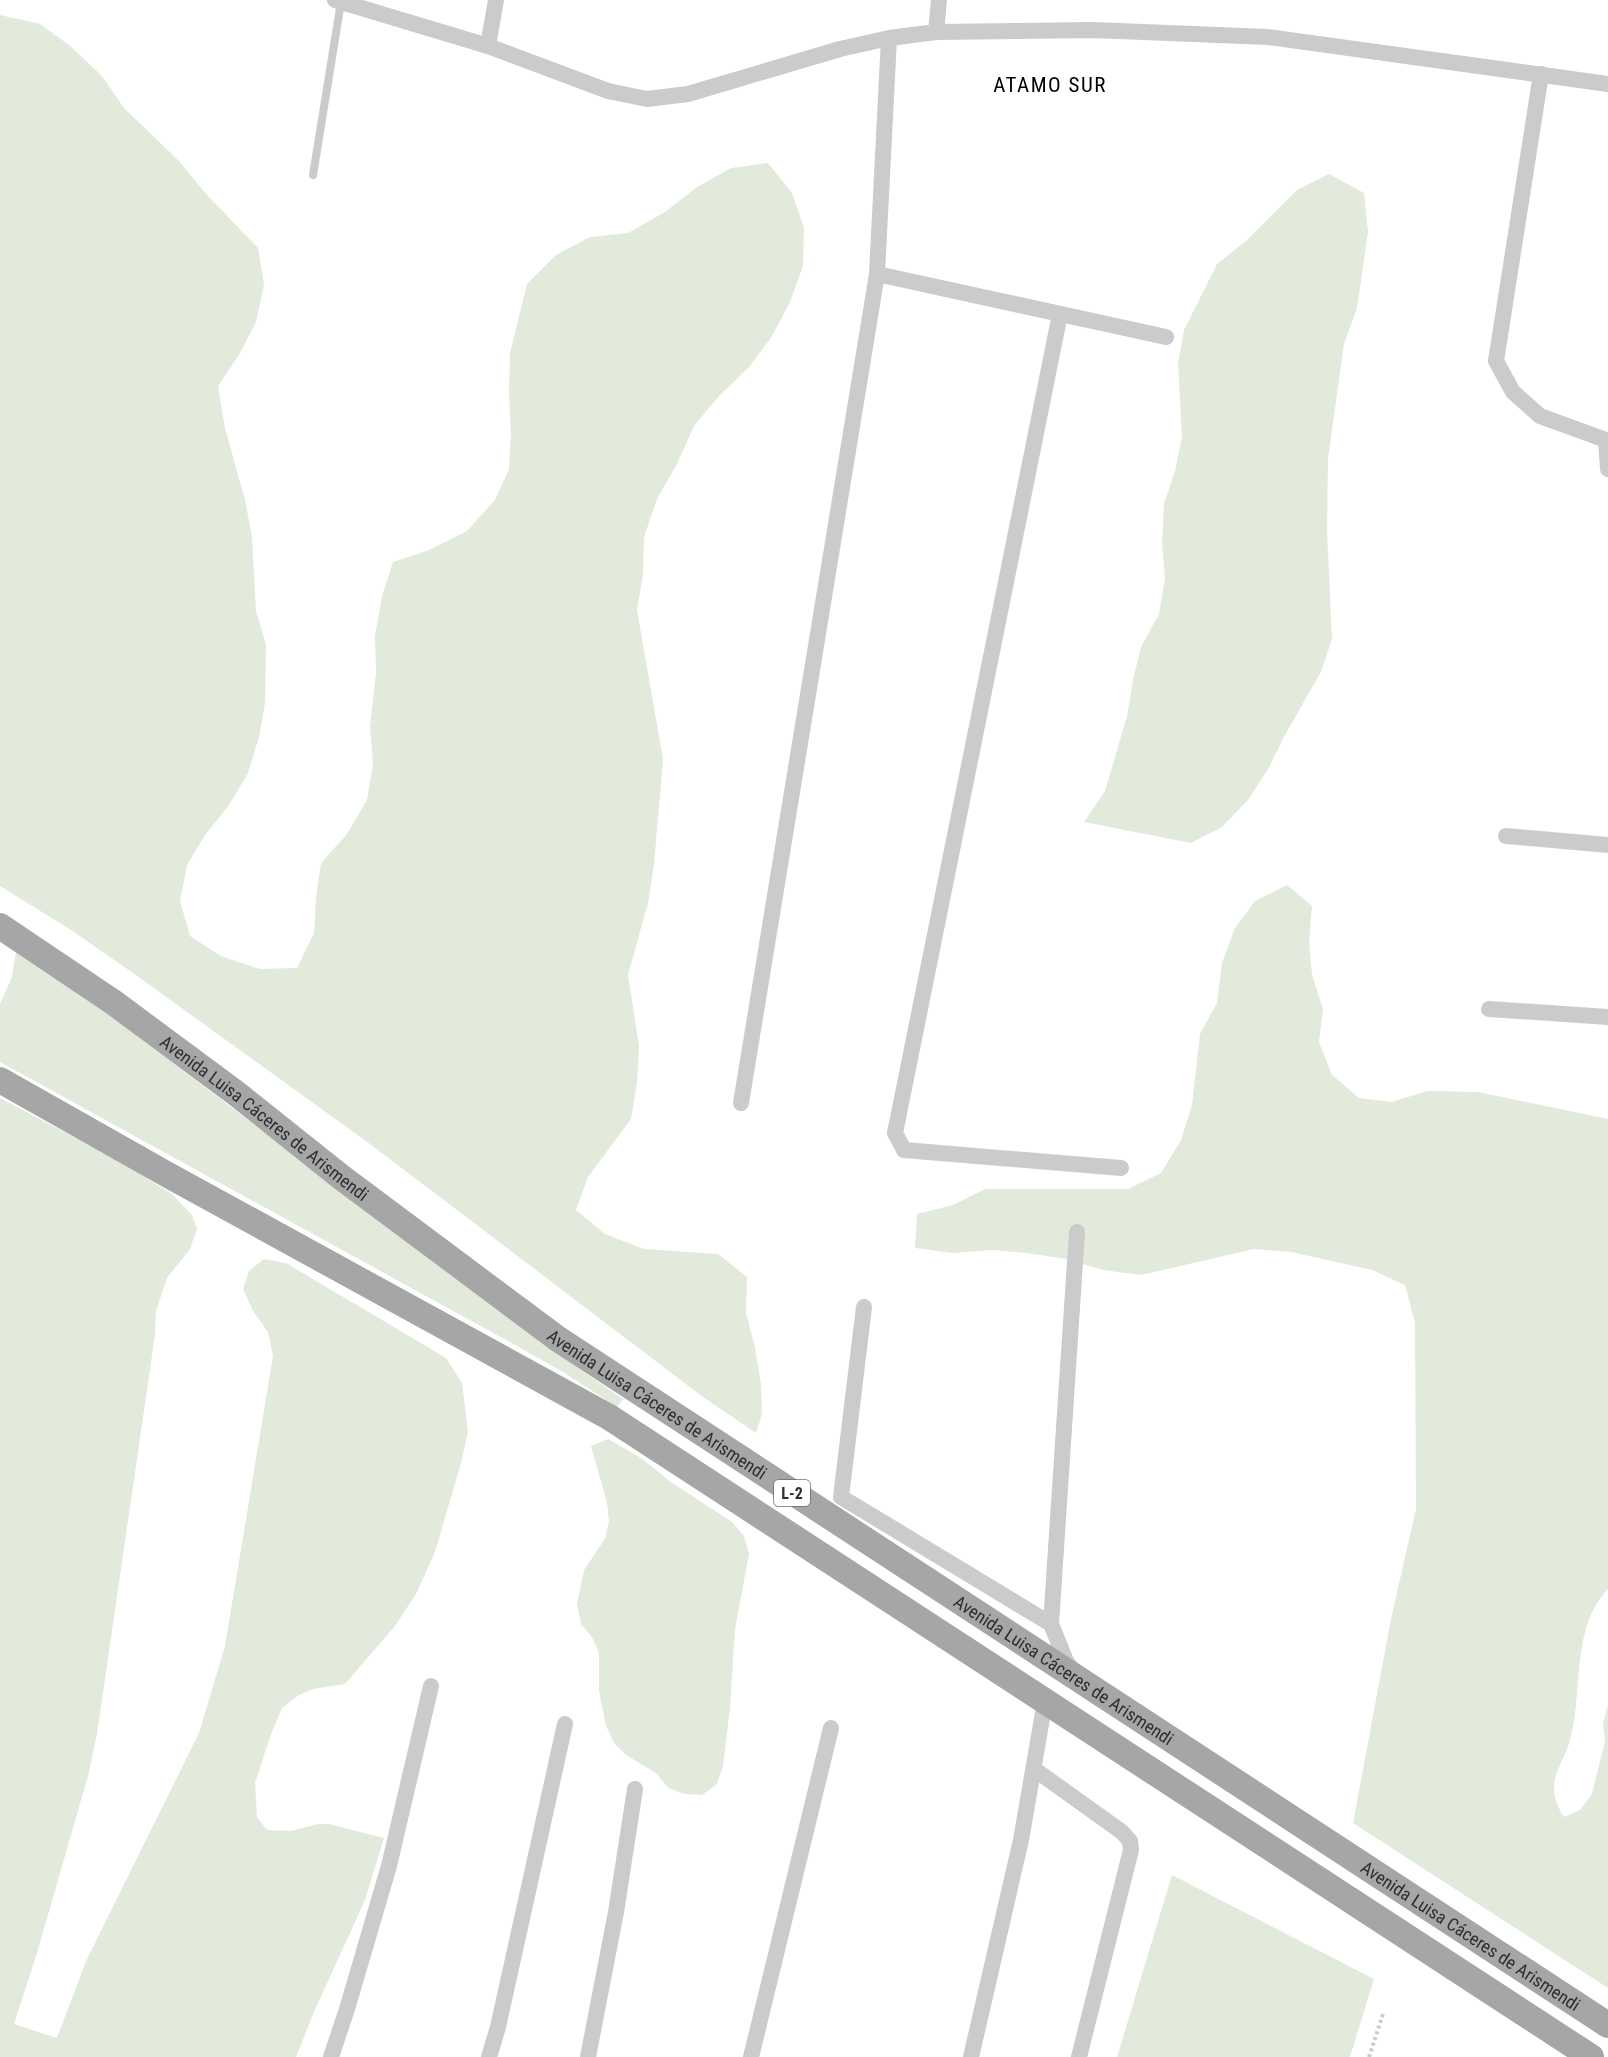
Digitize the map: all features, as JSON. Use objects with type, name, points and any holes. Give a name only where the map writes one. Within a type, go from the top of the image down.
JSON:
[{"type":"main road","name":"Avenida Luisa Cáceres de Arismendi","points":[[0,926],[37,949],[151,1030],[237,1094],[341,1177],[558,1339],[1608,2025]]},
{"type":"main road","name":"Avenida Luisa Cáceres de Arismendi","points":[[0,1080],[609,1417],[1591,2057]]},
{"type":"street","points":[[488,46],[496,0]]},
{"type":"street","points":[[936,32],[939,0]]},
{"type":"street","points":[[338,1],[488,46],[608,90],[647,99],[688,94],[840,49],[889,38],[936,32],[1094,30],[1268,37],[1608,84]]},
{"type":"street","points":[[741,1103],[877,274],[889,38]]},
{"type":"street","points":[[1541,74],[1496,361],[1513,392],[1540,416],[1606,440],[1608,469]]},
{"type":"street","points":[[877,274],[1166,337]]},
{"type":"street","points":[[1059,314],[895,1133],[904,1150],[1121,1168]]},
{"type":"street","points":[[1506,836],[1608,845]]},
{"type":"street","points":[[1489,1009],[1608,1017]]},
{"type":"street","points":[[1077,1232],[1051,1624],[1066,1661],[1080,1682]]},
{"type":"street","points":[[864,1307],[841,1497],[1051,1624]]},
{"type":"street","points":[[331,2057],[389,1866],[431,1686]]},
{"type":"street","points":[[971,2057],[1019,1852],[1046,1701]]},
{"type":"street","points":[[489,2057],[498,2027],[565,1724]]},
{"type":"street","points":[[752,2057],[831,1728]]},
{"type":"street","points":[[1034,1769],[1122,1832],[1130,1841],[1131,1850],[1079,2057]]},
{"type":"street","points":[[588,2057],[616,1912],[634,1789]]},
{"type":"lane","points":[[313,175],[338,1]]},
{"type":"path","points":[[1369,2057],[1383,2014]]},
{"type":"shaded area","points":[[0,15],[40,24],[69,45],[102,76],[124,108],[178,160],[207,195],[258,248],[264,285],[256,322],[239,355],[218,386],[225,428],[245,500],[252,537],[256,611],[266,645],[265,703],[259,737],[248,773],[229,805],[205,835],[187,865],[180,901],[190,936],[221,956],[260,969],[297,968],[314,933],[321,863],[347,834],[367,800],[373,763],[370,727],[376,673],[375,636],[382,596],[393,562],[429,550],[467,531],[495,500],[509,469],[510,353],[527,284],[556,255],[590,237],[628,233],[665,212],[697,187],[731,168],[768,163],[792,193],[804,228],[803,266],[790,302],[772,336],[750,366],[719,396],[694,426],[677,464],[657,499],[644,537],[643,574],[637,610],[663,759],[654,865],[648,903],[628,975],[639,1046],[637,1083],[631,1119],[588,1177],[576,1210],[605,1234],[644,1249],[718,1254],[747,1277],[746,1313],[755,1347],[761,1385],[762,1414],[756,1433],[703,1397],[370,1144],[133,973],[71,930],[0,886]]},
{"type":"shaded area","points":[[1329,174],[1364,193],[1368,232],[1357,308],[1344,344],[1328,458],[1327,530],[1332,639],[1321,672],[1268,769],[1248,800],[1222,827],[1191,843],[1084,822],[1105,791],[1127,716],[1141,647],[1159,614],[1165,579],[1162,543],[1164,504],[1175,471],[1182,437],[1178,364],[1184,330],[1217,264],[1247,240],[1297,190]]},
{"type":"shaded area","points":[[1287,885],[1312,906],[1309,941],[1312,975],[1323,1009],[1319,1042],[1332,1075],[1359,1098],[1392,1102],[1427,1091],[1478,1092],[1608,1119],[1608,1589],[1596,1605],[1583,1641],[1574,1721],[1568,1746],[1556,1775],[1554,1788],[1557,1803],[1564,1817],[1580,1810],[1592,1794],[1605,1741],[1603,1723],[1608,1705],[1608,1988],[1353,1823],[1391,1619],[1416,1509],[1415,1323],[1405,1285],[1372,1270],[1291,1252],[1254,1249],[1141,1275],[1103,1270],[1066,1259],[1027,1253],[992,1250],[952,1253],[915,1248],[917,1214],[953,1205],[985,1189],[1128,1189],[1161,1173],[1181,1140],[1192,1105],[1200,1034],[1217,1003],[1222,963],[1235,928],[1255,901]]},
{"type":"shaded area","points":[[16,952],[82,994],[542,1343],[623,1399],[617,1407],[563,1372],[506,1340],[0,1062],[0,1004],[12,977]]},
{"type":"shaded area","points":[[0,1098],[117,1160],[172,1194],[192,1215],[197,1229],[190,1249],[167,1278],[156,1311],[155,1335],[97,1734],[88,1776],[14,2024],[57,2038],[86,1961],[199,1733],[225,1646],[273,1356],[268,1332],[253,1311],[243,1289],[249,1271],[264,1259],[286,1263],[446,1358],[462,1383],[468,1432],[435,1552],[416,1594],[395,1626],[345,1684],[313,1689],[299,1695],[282,1708],[255,1783],[257,1817],[267,1830],[291,1831],[318,1824],[329,1824],[384,1838],[365,1900],[296,2057],[0,2057]]},
{"type":"shaded area","points":[[608,1439],[641,1458],[671,1482],[732,1522],[744,1536],[749,1554],[735,1629],[730,1708],[723,1766],[717,1784],[702,1795],[685,1794],[668,1788],[656,1773],[626,1755],[614,1743],[606,1726],[599,1691],[599,1653],[592,1637],[581,1624],[577,1604],[584,1570],[605,1539],[609,1521],[607,1503],[591,1446]]},
{"type":"shaded area","points":[[1172,1875],[1374,1979],[1350,2057],[1117,2057]]},
{"type":"district","name":"ATAMO SUR","points":[[1050,85]]}]
